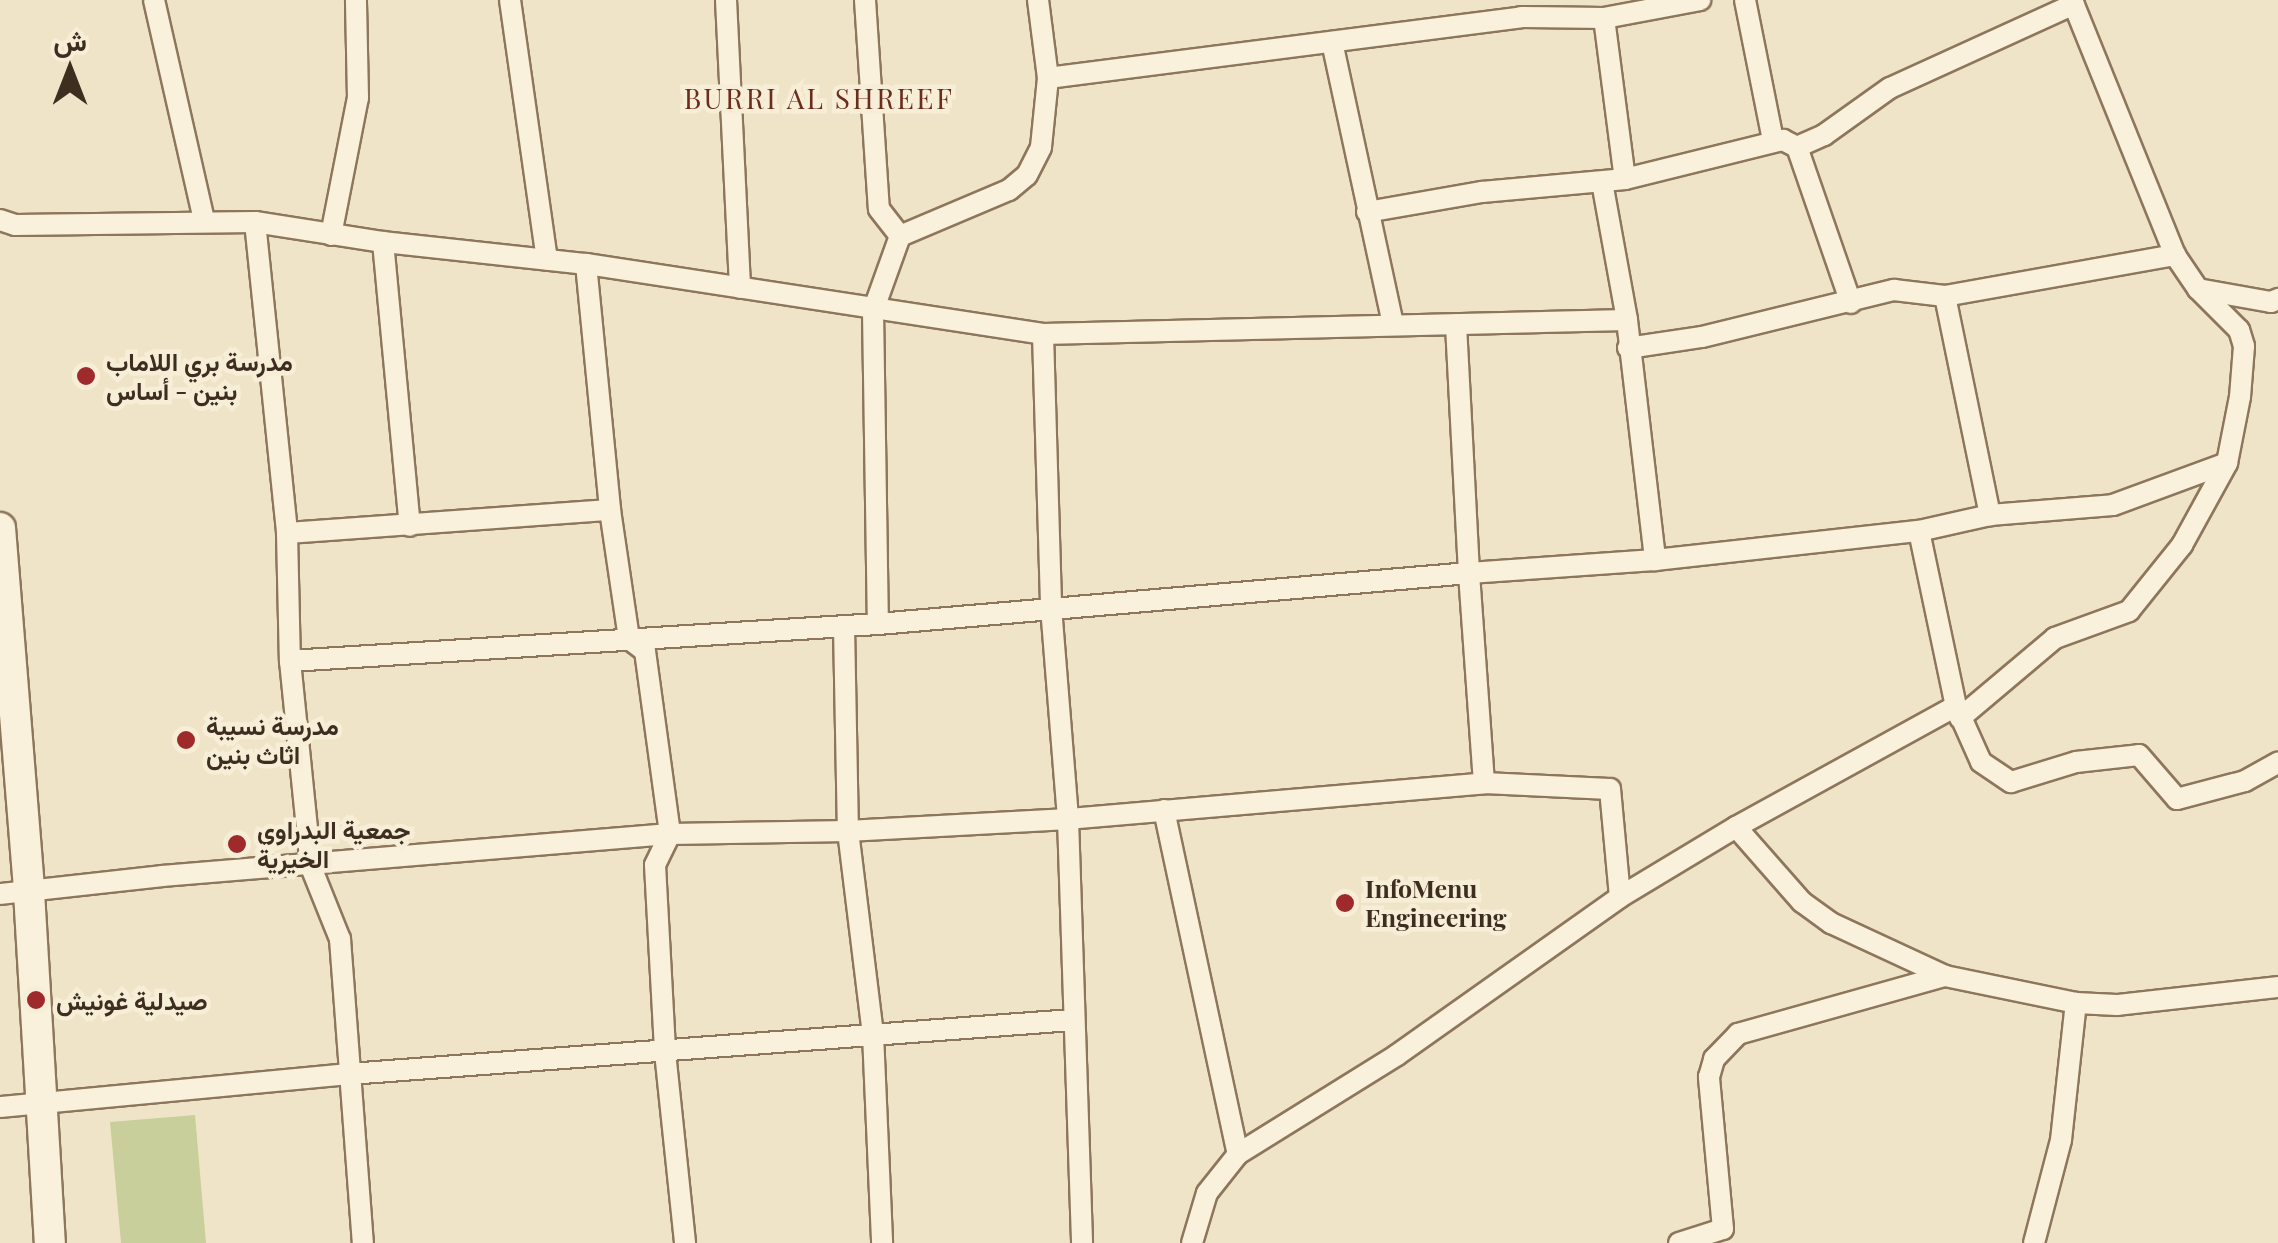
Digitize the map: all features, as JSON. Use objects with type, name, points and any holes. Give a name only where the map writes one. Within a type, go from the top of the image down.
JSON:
[{"type":"main road","points":[[1,544],[15,893],[41,1104],[50,1243]]},
{"type":"street","points":[[154,0],[204,220]]},
{"type":"street","points":[[332,235],[358,98],[356,0]]},
{"type":"street","points":[[510,0],[547,259]]},
{"type":"street","points":[[726,0],[740,288]]},
{"type":"street","points":[[865,0],[879,208],[900,236]]},
{"type":"street","points":[[878,624],[874,311],[900,236],[1020,184],[1042,147],[1048,78],[1038,0]]},
{"type":"street","points":[[1048,78],[1332,42],[1519,8],[1604,18],[1673,2],[1700,0]]},
{"type":"street","points":[[1745,0],[1773,140]]},
{"type":"street","points":[[1192,1243],[1207,1193],[1238,1154],[1397,1055],[1620,897],[1736,827],[1958,712],[2055,638],[2129,611],[2182,544],[2228,463],[2244,346],[2239,330],[2198,289],[2175,255],[2073,2],[1890,88],[1797,148]]},
{"type":"street","points":[[1604,18],[1624,179]]},
{"type":"street","points":[[1332,42],[1393,325]]},
{"type":"street","points":[[1368,212],[1482,192],[1624,179],[1773,140],[1788,141],[1797,148],[1851,302]]},
{"type":"street","points":[[1602,182],[1627,320],[1655,560]]},
{"type":"street","points":[[255,222],[288,532],[290,662],[311,867],[340,939],[363,1243]]},
{"type":"street","points":[[5,226],[255,222],[384,242],[586,264],[1044,334],[1627,320]]},
{"type":"street","points":[[384,242],[410,526]]},
{"type":"street","points":[[1628,348],[1702,337],[1894,290],[1944,296],[2175,255]]},
{"type":"street","points":[[586,264],[610,510],[629,639],[644,651],[670,834],[656,865],[666,1052],[685,1243]]},
{"type":"street","points":[[2198,289],[2271,302],[2278,298]]},
{"type":"street","points":[[1944,296],[1990,515]]},
{"type":"street","points":[[1456,324],[1470,573],[1483,711],[1484,783]]},
{"type":"street","points":[[1044,334],[1051,607],[1068,818],[1082,1243]]},
{"type":"street","points":[[290,662],[878,624],[1655,560],[1919,531],[1990,515],[2112,506],[2228,463]]},
{"type":"street","points":[[288,532],[610,510]]},
{"type":"street","points":[[1919,531],[1958,712],[1981,762],[2011,782],[2076,762],[2139,756],[2178,800],[2245,781],[2278,763]]},
{"type":"street","points":[[844,626],[848,832],[874,1034],[882,1243]]},
{"type":"street","points":[[15,893],[162,876],[311,867],[670,834],[848,832],[1484,783],[1610,789],[1620,897]]},
{"type":"street","points":[[1164,810],[1238,1154]]},
{"type":"street","points":[[1736,827],[1802,902],[1831,923],[1945,976],[2076,1003],[2144,1003],[2278,987]]},
{"type":"street","points":[[1679,1243],[1722,1230],[1709,1077],[1714,1059],[1738,1034],[1945,976]]},
{"type":"street","points":[[2034,1243],[2062,1140],[2076,1003]]},
{"type":"street","points":[[0,1107],[349,1074],[1073,1020]]},
{"type":"green space","points":[[195,1115],[206,1243],[121,1243],[110,1122]]},
{"type":"place","name":"مدرسة بري اللاماب بنين - أساس","points":[[86,376]]},
{"type":"place","name":"مدرسة نسيبة اثاث بنين","points":[[186,740]]},
{"type":"place","name":"جمعية البدراوي الخيرية","points":[[237,844]]},
{"type":"place","name":"InfoMenu Engineering","points":[[1345,903]]},
{"type":"place","name":"صيدلية غونيش","points":[[36,1000]]},
{"type":"district","name":"BURRI AL SHREEF","points":[[819,98]]}]
